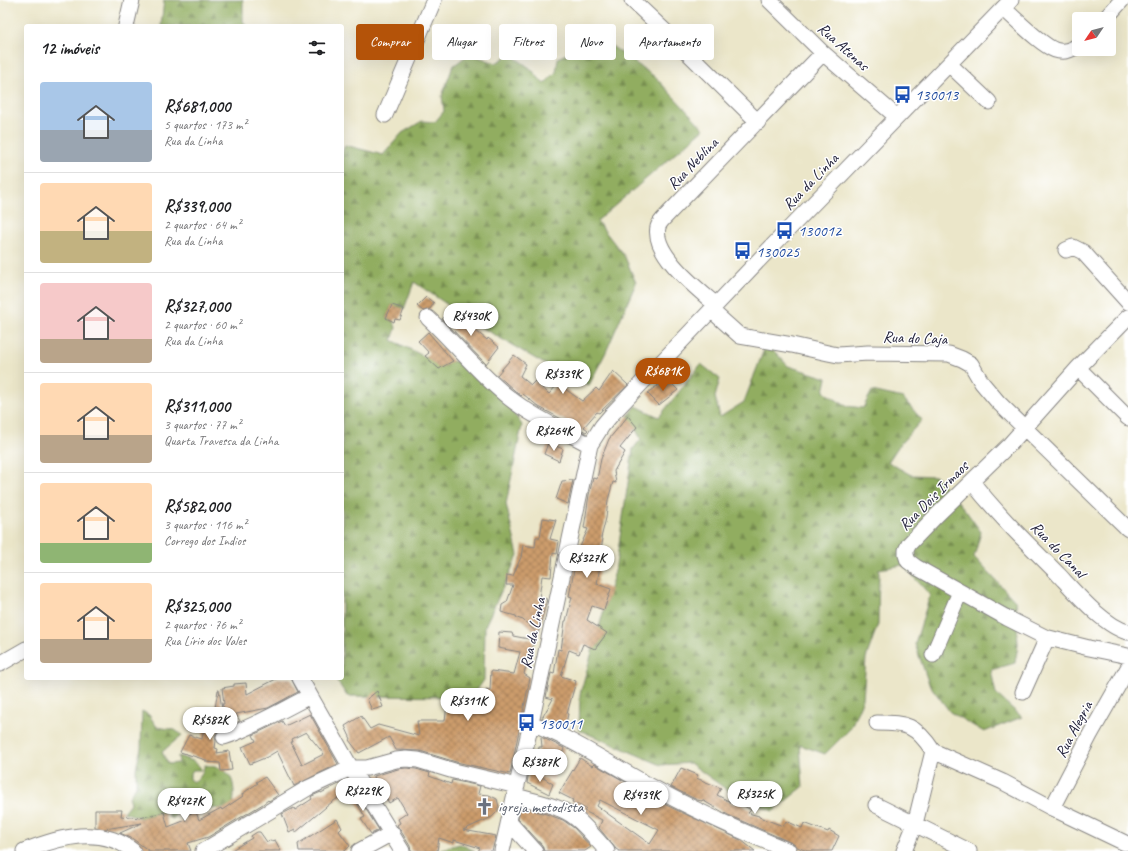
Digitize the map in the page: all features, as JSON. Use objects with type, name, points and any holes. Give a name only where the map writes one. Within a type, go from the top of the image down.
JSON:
[{"type":"street","points":[[126,24],[132,0]]},
{"type":"street","points":[[385,115],[434,0]]},
{"type":"street","points":[[632,0],[758,122]]},
{"type":"street","name":"Rua Atenas","points":[[769,0],[823,53],[897,118]]},
{"type":"street","points":[[1111,12],[1122,0]]},
{"type":"street","points":[[1007,4],[1045,44],[1055,50],[1072,50]]},
{"type":"street","name":"Rua da Linha","points":[[502,851],[531,723],[590,445],[602,426],[613,413],[1007,4]]},
{"type":"street","name":"Rua Neblina","points":[[713,308],[674,267],[663,251],[657,236],[658,226],[667,214],[758,122],[823,53]]},
{"type":"street","points":[[948,64],[989,102]]},
{"type":"street","points":[[1066,250],[1077,248],[1084,252],[1128,302]]},
{"type":"street","name":"Rua do Caja","points":[[713,308],[740,336],[748,338],[792,344],[838,355],[868,353],[949,354],[962,359],[971,364],[987,390],[1128,529]]},
{"type":"street","name":"Rua Dois Irmaos","points":[[1128,317],[1078,368],[1025,427],[972,482],[909,544],[906,550],[908,561],[916,567],[1007,618],[1048,638],[1128,656]]},
{"type":"street","points":[[428,318],[465,357],[521,407],[590,445]]},
{"type":"street","points":[[1078,368],[1128,418]]},
{"type":"street","name":"Rua do Canal","points":[[972,482],[990,505],[1078,595],[1109,624],[1119,630],[1128,632]]},
{"type":"street","points":[[933,655],[960,592]]},
{"type":"street","points":[[1023,692],[1048,638]]},
{"type":"street","points":[[0,664],[24,650]]},
{"type":"street","name":"Rua Alegria","points":[[1052,808],[1097,722],[1128,668]]},
{"type":"street","points":[[301,680],[351,768],[402,851]]},
{"type":"street","points":[[224,737],[251,727],[310,696]]},
{"type":"street","points":[[531,723],[562,737],[655,789],[693,808],[789,851]]},
{"type":"street","points":[[877,723],[906,725],[918,732],[926,740],[933,751],[1003,782],[1125,844]]},
{"type":"street","points":[[904,851],[915,824],[933,751]]},
{"type":"street","points":[[203,851],[308,788],[351,768],[367,768],[406,758],[418,760],[516,791],[561,809],[584,826],[606,851]]},
{"type":"street","points":[[876,805],[969,851]]},
{"type":"street","points":[[509,822],[535,851]]},
{"type":"street","points":[[359,851],[392,833]]},
{"type":"street","points":[[24,851],[42,844],[81,835],[100,836],[115,840],[125,844],[133,851]]},
{"type":"shaded area","points":[[534,756],[558,765],[553,781],[532,771],[533,765],[547,770],[533,763]]},
{"type":"green space","points":[[164,0],[243,0],[243,21],[245,24],[161,24]]},
{"type":"green space","points":[[616,49],[624,55],[624,60],[631,60],[655,77],[704,129],[597,221],[625,257],[636,283],[606,352],[589,385],[553,369],[476,324],[414,282],[404,309],[392,305],[386,318],[394,322],[396,328],[392,340],[427,358],[480,365],[522,425],[506,504],[518,555],[485,626],[484,680],[472,697],[347,696],[336,680],[344,680],[344,148],[345,145],[383,155],[402,133],[422,121],[435,122],[444,111],[442,96],[453,66],[461,60],[487,60],[496,63],[501,60],[519,60],[530,68],[544,84],[556,72],[558,58],[565,54],[565,60],[616,60]]},
{"type":"green space","points":[[766,344],[788,366],[827,378],[824,392],[846,406],[863,408],[872,391],[903,398],[922,420],[900,444],[888,462],[911,475],[936,476],[966,511],[981,532],[974,557],[1016,602],[1018,645],[1015,663],[991,670],[996,694],[1022,717],[984,732],[950,712],[929,684],[915,644],[930,595],[903,565],[879,569],[878,624],[866,658],[863,699],[850,729],[825,754],[800,745],[803,787],[773,811],[734,795],[690,763],[661,765],[579,730],[580,694],[615,571],[633,449],[641,439],[628,416],[636,406],[659,417],[701,364],[720,379],[715,397],[720,417],[744,402]]},
{"type":"green space","points":[[142,711],[149,715],[157,727],[175,730],[182,735],[162,752],[168,764],[179,763],[178,756],[193,761],[200,767],[201,770],[193,770],[190,775],[190,779],[194,782],[200,776],[205,765],[222,770],[229,775],[232,780],[234,792],[234,800],[231,808],[188,808],[187,813],[178,810],[173,819],[169,817],[167,811],[141,818],[123,812],[131,802],[129,797],[136,786],[136,768],[141,748]]},
{"type":"green space","points":[[460,844],[475,851],[440,851],[441,849]]},
{"type":"building","points":[[426,297],[434,303],[430,309],[423,311],[417,306]]},
{"type":"building","points":[[392,305],[404,309],[400,320],[395,319],[394,322],[386,318]]},
{"type":"building","points":[[453,308],[462,317],[461,319],[475,331],[487,340],[488,338],[499,347],[486,364],[442,319]]},
{"type":"building","points":[[428,332],[453,361],[439,369],[425,356],[429,353],[418,341]]},
{"type":"building","points":[[514,355],[526,364],[520,376],[531,385],[535,381],[549,394],[558,384],[582,401],[596,388],[599,391],[613,371],[628,385],[599,413],[597,412],[584,427],[588,430],[586,432],[539,407],[523,394],[521,396],[497,375]]},
{"type":"building","points":[[667,379],[678,390],[659,405],[647,393]]},
{"type":"building","points":[[628,416],[637,427],[620,448],[625,452],[614,471],[616,483],[613,482],[608,500],[599,558],[601,559],[597,584],[611,589],[604,610],[592,606],[587,620],[607,633],[595,649],[583,644],[579,654],[569,650],[561,676],[576,681],[567,714],[565,728],[542,718],[553,699],[546,697],[551,673],[554,674],[558,649],[561,650],[565,621],[572,597],[569,596],[575,558],[588,529],[584,528],[593,478],[597,479],[601,459],[609,439]]},
{"type":"building","points":[[548,443],[563,449],[559,461],[544,454]]},
{"type":"building","points":[[573,480],[568,504],[556,499],[562,481]]},
{"type":"building","points":[[543,518],[556,520],[550,539],[559,541],[557,554],[553,553],[551,577],[542,576],[539,598],[547,599],[538,634],[523,620],[517,618],[516,616],[501,612],[502,605],[507,602],[513,585],[506,585],[507,575],[513,576],[521,557],[523,545],[535,547],[536,537],[540,537]]},
{"type":"building","points":[[499,632],[512,633],[513,636],[534,640],[531,655],[529,654],[524,674],[530,678],[510,774],[456,762],[420,751],[396,750],[389,737],[359,753],[349,740],[351,739],[345,726],[361,716],[370,729],[378,725],[419,736],[417,721],[445,721],[448,696],[467,700],[467,703],[484,705],[486,689],[490,690],[491,671],[514,674],[520,652],[498,648]]},
{"type":"building","points":[[274,680],[292,680],[298,692],[268,708],[236,714],[240,721],[232,725],[222,704],[224,704],[222,688],[234,686],[234,684],[246,683],[247,694]]},
{"type":"building","points":[[218,690],[225,727],[217,732],[215,736],[215,748],[218,749],[217,753],[229,751],[232,770],[221,771],[220,763],[206,762],[206,760],[180,752],[189,735],[202,739],[206,718],[213,720]]},
{"type":"building","points":[[377,691],[383,707],[372,710],[367,699]]},
{"type":"building","points":[[310,714],[338,764],[294,786],[277,751],[250,764],[242,747],[256,741],[253,735],[282,721],[285,726]],"holes":[[[306,732],[324,754],[302,765],[291,742],[293,742],[292,739]]]},
{"type":"building","points":[[541,737],[564,748],[560,763],[538,755],[539,747],[542,747]]},
{"type":"building","points":[[580,758],[592,766],[594,764],[666,805],[741,840],[755,851],[619,851],[599,828],[602,820],[584,811],[586,809],[559,793]],"holes":[[[600,800],[659,830],[650,844],[597,806]]]},
{"type":"building","points":[[406,768],[430,773],[429,776],[451,784],[452,780],[480,786],[478,794],[489,795],[497,799],[499,807],[497,812],[492,817],[463,830],[496,836],[492,851],[478,851],[480,848],[454,840],[454,843],[439,838],[437,851],[411,851],[410,846],[397,825],[400,823],[398,819],[407,813],[398,798],[389,803],[378,785],[376,785],[374,776]]},
{"type":"building","points":[[681,768],[698,775],[696,778],[721,788],[717,795],[736,805],[737,802],[751,810],[748,813],[783,826],[786,821],[802,828],[804,823],[828,832],[829,830],[839,836],[832,851],[807,851],[728,815],[702,800],[697,800],[671,787]]},
{"type":"building","points":[[529,772],[542,777],[553,784],[549,794],[527,783]]},
{"type":"building","points":[[265,777],[278,795],[208,837],[188,843],[191,851],[149,851],[133,839],[120,833],[142,823],[105,829],[95,827],[95,810],[122,810],[121,816],[140,818],[164,812],[168,827],[186,820],[184,815],[196,812],[199,820],[221,808],[222,810],[243,796],[242,794],[258,783],[256,782]]},
{"type":"building","points":[[341,783],[346,793],[332,802],[295,833],[295,829],[289,832],[282,814],[294,808],[295,810],[312,799],[312,796]]},
{"type":"building","points":[[350,784],[379,830],[371,834],[361,819],[365,817],[354,798],[351,800],[346,793],[350,790],[348,786]]},
{"type":"building","points":[[521,807],[563,820],[574,828],[591,847],[585,851],[544,851],[542,845],[518,819]]},
{"type":"building","points":[[337,819],[342,828],[339,831],[350,846],[345,851],[299,851],[298,844]]},
{"type":"building","points":[[257,832],[260,832],[267,842],[275,840],[281,851],[230,851],[252,838],[251,836]]},
{"type":"place","name":"130013","points":[[902,94]]},
{"type":"place","name":"130012","points":[[785,230]]},
{"type":"place","name":"130025","points":[[743,251]]},
{"type":"place","name":"130011","points":[[526,723]]},
{"type":"place","name":"igreja metodista","points":[[485,806]]}]
